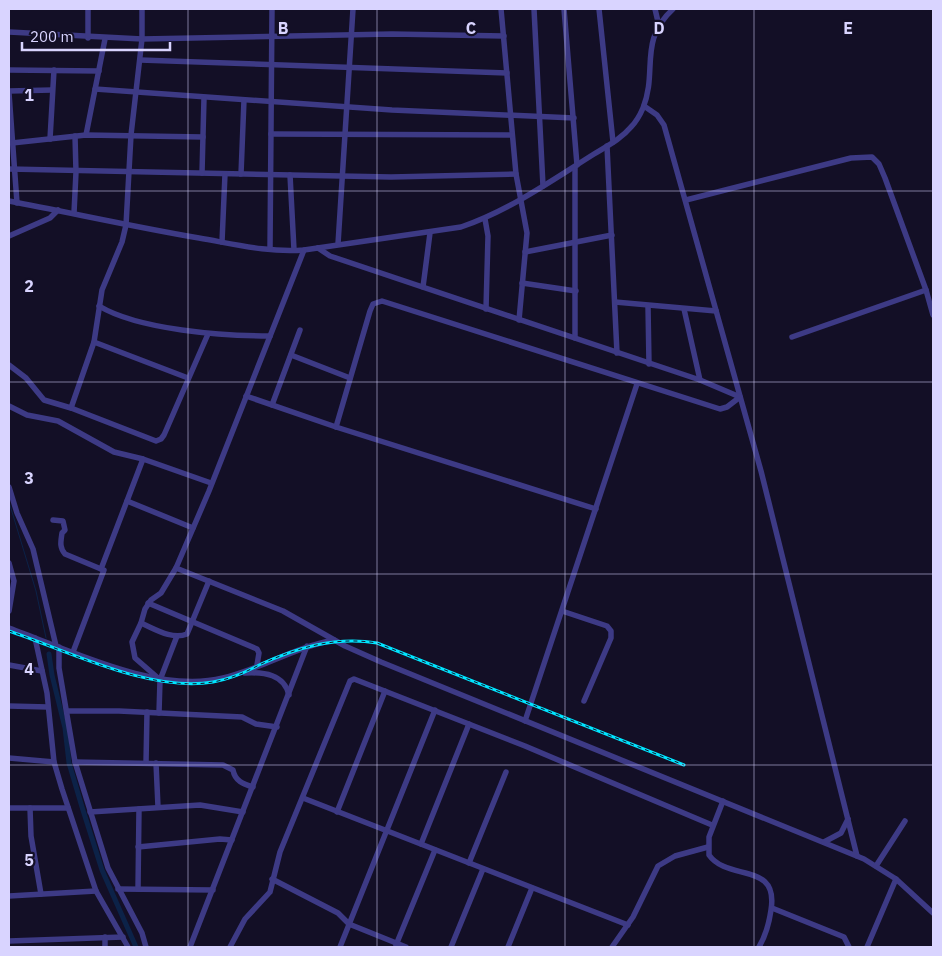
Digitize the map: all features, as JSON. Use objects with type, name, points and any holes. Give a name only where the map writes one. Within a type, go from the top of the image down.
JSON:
[{"type":"street","points":[[88,9],[88,38]]},
{"type":"street","points":[[71,408],[94,342],[102,290],[122,242],[126,225],[131,135],[142,39],[142,9]]},
{"type":"street","points":[[270,249],[272,9]]},
{"type":"street","points":[[338,244],[353,9]]},
{"type":"street","points":[[501,9],[516,174],[527,233],[519,320]]},
{"type":"street","points":[[534,9],[543,186]]},
{"type":"street","points":[[564,9],[574,118],[576,166],[575,338]]},
{"type":"street","points":[[599,9],[610,144],[617,353]]},
{"type":"street","points":[[654,9],[659,26]]},
{"type":"street","points":[[9,201],[126,225],[270,249],[304,250],[461,227],[485,219],[520,201],[610,144],[630,128],[644,106],[650,50],[659,26],[674,9]]},
{"type":"street","points":[[9,32],[105,39],[352,34],[504,36]]},
{"type":"street","points":[[86,135],[105,39]]},
{"type":"street","points":[[140,60],[507,73]]},
{"type":"street","points":[[9,70],[99,71]]},
{"type":"street","points":[[50,139],[54,70]]},
{"type":"street","points":[[95,88],[204,98],[574,118]]},
{"type":"street","points":[[17,203],[12,170],[9,92],[52,90]]},
{"type":"street","points":[[202,173],[204,98]]},
{"type":"street","points":[[241,174],[244,100]]},
{"type":"street","points":[[644,106],[657,115],[664,126],[686,200],[740,397],[857,856]]},
{"type":"street","points":[[271,134],[512,135]]},
{"type":"street","points":[[12,143],[86,135],[203,137]]},
{"type":"street","points":[[74,214],[75,136]]},
{"type":"street","points":[[686,200],[851,158],[872,158],[879,164],[885,178],[926,290],[933,315]]},
{"type":"street","points":[[12,170],[391,177],[516,174]]},
{"type":"street","points":[[222,242],[225,174]]},
{"type":"street","points":[[290,175],[294,250]]},
{"type":"street","points":[[9,236],[50,218],[58,210]]},
{"type":"street","points":[[485,219],[488,236],[486,308]]},
{"type":"street","points":[[423,287],[430,233]]},
{"type":"street","points":[[525,252],[612,235]]},
{"type":"street","points":[[318,248],[330,256],[700,380],[740,397]]},
{"type":"street","points":[[160,680],[140,663],[133,653],[132,642],[148,603],[161,593],[176,568],[304,250]]},
{"type":"street","points":[[522,282],[576,291]]},
{"type":"street","points":[[792,337],[926,290]]},
{"type":"street","points":[[336,427],[371,307],[382,301],[720,409],[727,407],[740,397]]},
{"type":"street","points":[[615,302],[684,310],[716,311]]},
{"type":"street","points":[[99,306],[120,315],[208,334],[270,336]]},
{"type":"street","points":[[648,306],[649,364]]},
{"type":"street","points":[[684,310],[700,380]]},
{"type":"street","points":[[272,405],[300,330]]},
{"type":"street","points":[[9,365],[26,378],[44,400],[71,408],[149,440],[161,440],[208,334]]},
{"type":"street","points":[[94,342],[188,378]]},
{"type":"street","points":[[291,356],[350,378]]},
{"type":"street","points":[[525,721],[637,384]]},
{"type":"street","points":[[246,396],[336,427],[596,509]]},
{"type":"street","points":[[9,406],[27,414],[58,421],[109,450],[143,459],[211,483]]},
{"type":"street","points":[[101,569],[143,459]]},
{"type":"street","points":[[9,487],[17,513],[33,548],[58,646],[59,668],[68,711],[75,762],[108,868],[142,933],[146,947]]},
{"type":"street","points":[[127,501],[193,528]]},
{"type":"street","points":[[53,520],[63,521],[65,530],[62,532],[60,542],[61,550],[65,554],[104,570],[73,652]]},
{"type":"street","points":[[9,563],[14,582],[9,611]]},
{"type":"street","points":[[176,568],[283,611],[334,640],[525,721],[857,856],[896,879],[933,913]]},
{"type":"street","points":[[141,623],[177,636],[187,634],[209,581]]},
{"type":"street","points":[[148,603],[191,623],[257,649],[259,653],[257,665]]},
{"type":"street","points":[[562,611],[607,626],[611,630],[611,638],[584,701]]},
{"type":"street","points":[[9,628],[73,652],[160,680],[195,682],[240,674],[261,673],[273,676],[286,684],[289,696]]},
{"type":"street","points":[[159,713],[160,680],[177,636]]},
{"type":"street","points":[[35,638],[48,707],[54,762],[96,891],[128,947]]},
{"type":"street","points":[[240,674],[257,665],[307,646],[334,640]]},
{"type":"street","points":[[190,947],[277,728],[307,646]]},
{"type":"street","points":[[9,665],[42,670]]},
{"type":"street","points":[[230,947],[245,918],[270,892],[280,852],[350,681],[357,679],[712,826]]},
{"type":"street","points":[[337,812],[386,691]]},
{"type":"street","points":[[9,706],[48,707]]},
{"type":"street","points":[[340,947],[435,710]]},
{"type":"street","points":[[68,711],[146,712],[242,717],[256,724],[277,728]]},
{"type":"street","points":[[146,712],[146,763]]},
{"type":"street","points":[[421,844],[469,724]]},
{"type":"street","points":[[9,758],[54,762]]},
{"type":"street","points":[[75,762],[223,765],[233,770],[234,775],[241,783],[253,787]]},
{"type":"street","points":[[156,763],[158,807]]},
{"type":"street","points":[[469,864],[506,772]]},
{"type":"street","points":[[303,798],[628,925]]},
{"type":"street","points":[[723,801],[712,826],[708,847],[709,855],[715,862],[765,881],[772,894],[772,908],[767,930],[759,947]]},
{"type":"street","points":[[90,812],[200,805],[243,812]]},
{"type":"street","points":[[9,808],[68,808]]},
{"type":"street","points":[[30,808],[31,836],[41,894]]},
{"type":"street","points":[[138,889],[139,809]]},
{"type":"street","points":[[824,842],[841,833],[848,817]]},
{"type":"street","points":[[876,866],[905,821]]},
{"type":"street","points":[[138,847],[220,839],[232,840]]},
{"type":"street","points":[[612,947],[628,925],[658,866],[675,856],[708,847]]},
{"type":"street","points":[[396,945],[436,850]]},
{"type":"street","points":[[451,947],[483,869]]},
{"type":"street","points":[[272,879],[338,913],[349,924],[396,945],[406,947]]},
{"type":"street","points":[[867,947],[896,879]]},
{"type":"street","points":[[508,947],[532,888]]},
{"type":"street","points":[[118,889],[213,890]]},
{"type":"street","points":[[9,896],[96,891]]},
{"type":"street","points":[[772,908],[844,937],[849,947]]},
{"type":"street","points":[[105,937],[105,947]]},
{"type":"street","points":[[9,941],[123,937]]},
{"type":"street","points":[[64,938],[64,947]]},
{"type":"waterway","points":[[9,502],[36,591],[46,638]]},
{"type":"waterway","points":[[49,654],[52,675],[65,728],[69,763],[82,807],[102,870],[136,947]]},
{"type":"railway","points":[[9,631],[83,659],[137,676],[189,684],[225,679],[287,653],[316,645],[346,641],[377,643],[684,765]]}]
